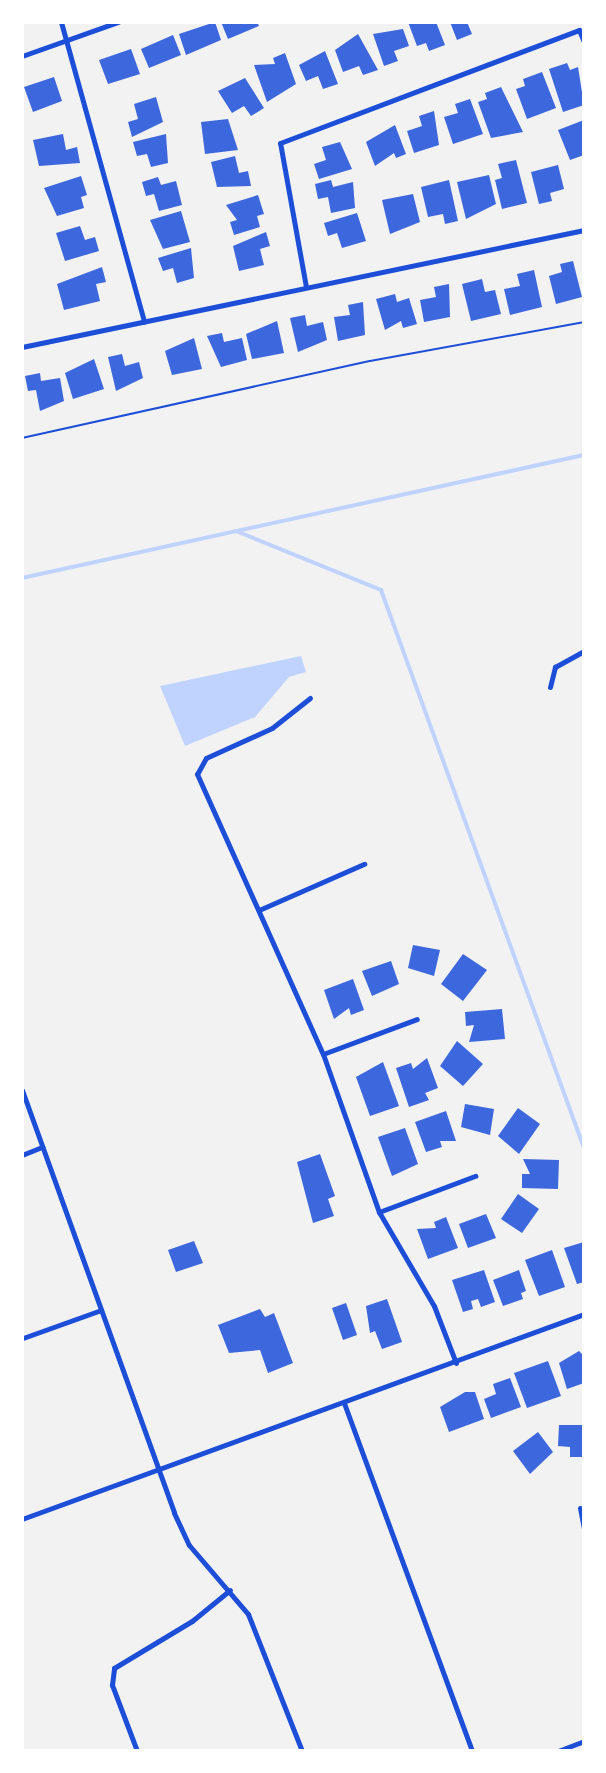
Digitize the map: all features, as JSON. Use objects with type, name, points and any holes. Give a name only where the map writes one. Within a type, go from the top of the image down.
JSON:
[{"type":"street","points":[[61,22],[144,322]]},
{"type":"street","points":[[22,56],[118,22]]},
{"type":"street","points":[[306,287],[280,143],[579,30],[584,42]]},
{"type":"street","points":[[22,347],[584,230]]},
{"type":"street","points":[[550,687],[555,667],[584,651]]},
{"type":"street","points":[[310,698],[272,728],[206,758],[197,774],[323,1054],[379,1212],[434,1306],[456,1363]]},
{"type":"street","points":[[259,910],[364,864]]},
{"type":"street","points":[[323,1054],[417,1019]]},
{"type":"street","points":[[22,1090],[158,1469],[189,1545],[230,1590],[267,1653],[302,1751]]},
{"type":"street","points":[[22,1155],[42,1147]]},
{"type":"street","points":[[379,1212],[475,1176]]},
{"type":"street","points":[[23,1338],[101,1310]]},
{"type":"street","points":[[22,1519],[584,1314]]},
{"type":"street","points":[[344,1403],[472,1751]]},
{"type":"street","points":[[580,1508],[584,1529]]},
{"type":"street","points":[[137,1751],[112,1685],[114,1668],[192,1621],[230,1590]]},
{"type":"street","points":[[558,1751],[584,1741]]},
{"type":"path","points":[[22,438],[370,361],[584,322]]},
{"type":"water","points":[[301,656],[306,672],[289,677],[255,717],[185,746],[160,686]]},
{"type":"building","points":[[215,22],[221,40],[186,55],[179,34]]},
{"type":"building","points":[[221,22],[257,22],[259,26],[228,39]]},
{"type":"building","points":[[408,22],[436,22],[445,45],[429,51],[426,43],[417,46]]},
{"type":"building","points":[[450,22],[467,22],[472,34],[457,40]]},
{"type":"building","points":[[403,29],[409,46],[394,51],[398,61],[384,66],[373,34]]},
{"type":"building","points":[[358,34],[378,70],[363,75],[359,66],[343,72],[335,50]]},
{"type":"building","points":[[173,35],[181,55],[149,68],[141,49]]},
{"type":"building","points":[[131,49],[140,74],[108,84],[99,60]]},
{"type":"building","points":[[325,51],[338,84],[323,89],[318,76],[306,81],[299,65]]},
{"type":"building","points":[[285,53],[296,84],[267,102],[254,65],[275,64],[273,58]]},
{"type":"building","points":[[567,63],[570,70],[578,67],[584,105],[563,112],[549,69]]},
{"type":"building","points":[[542,72],[556,108],[527,119],[516,89],[525,86],[523,79]]},
{"type":"building","points":[[54,77],[62,101],[33,112],[24,87]]},
{"type":"building","points":[[245,78],[264,108],[251,116],[244,106],[232,113],[218,91]]},
{"type":"building","points":[[501,87],[523,132],[491,138],[478,102],[487,99],[485,93]]},
{"type":"building","points":[[156,97],[163,122],[132,137],[128,122],[138,119],[134,104]]},
{"type":"building","points":[[470,99],[483,134],[453,144],[444,117],[458,113],[455,104]]},
{"type":"building","points":[[434,111],[439,145],[414,153],[407,131],[422,126],[419,116]]},
{"type":"building","points":[[228,119],[238,150],[205,154],[201,122]]},
{"type":"building","points":[[584,120],[584,155],[570,160],[558,130]]},
{"type":"building","points":[[395,125],[406,154],[396,158],[394,153],[375,166],[366,142]]},
{"type":"building","points":[[63,134],[66,150],[77,147],[80,163],[39,166],[33,140]]},
{"type":"building","points":[[166,134],[168,163],[151,167],[147,154],[137,156],[133,142]]},
{"type":"building","points":[[340,142],[352,169],[319,179],[314,164],[326,160],[322,147]]},
{"type":"building","points":[[235,156],[239,173],[248,171],[251,186],[217,187],[211,162]]},
{"type":"building","points":[[516,160],[527,203],[502,209],[495,180],[502,178],[498,164]]},
{"type":"building","points":[[558,165],[564,189],[550,193],[552,201],[539,204],[531,172]]},
{"type":"building","points":[[489,175],[496,204],[466,219],[457,182]]},
{"type":"building","points":[[81,176],[87,195],[81,197],[84,208],[57,216],[44,188]]},
{"type":"building","points":[[158,177],[161,185],[176,181],[182,205],[159,211],[154,194],[146,196],[142,182]]},
{"type":"building","points":[[331,180],[333,187],[353,182],[355,208],[331,213],[328,197],[318,199],[315,184]]},
{"type":"building","points":[[449,180],[458,221],[445,224],[443,214],[428,217],[421,187]]},
{"type":"building","points":[[413,194],[420,222],[390,234],[382,200]]},
{"type":"building","points":[[258,195],[264,214],[257,216],[260,227],[234,235],[230,222],[237,220],[226,205]]},
{"type":"building","points":[[181,211],[190,242],[163,249],[150,220]]},
{"type":"building","points":[[357,213],[366,241],[342,248],[337,233],[328,236],[324,223]]},
{"type":"building","points":[[80,226],[85,240],[95,237],[99,251],[65,261],[56,233]]},
{"type":"building","points":[[266,232],[270,246],[260,249],[264,265],[239,271],[233,246]]},
{"type":"building","points":[[191,248],[194,278],[177,283],[173,268],[163,271],[158,258]]},
{"type":"building","points":[[573,261],[582,297],[556,304],[549,276],[562,272],[560,264]]},
{"type":"building","points":[[102,267],[106,282],[96,284],[100,301],[64,310],[57,284]]},
{"type":"building","points":[[534,270],[542,307],[510,315],[504,289],[520,286],[517,274]]},
{"type":"building","points":[[482,279],[485,292],[495,290],[501,314],[471,321],[462,284]]},
{"type":"building","points":[[449,284],[450,317],[424,322],[420,300],[436,297],[434,287]]},
{"type":"building","points":[[395,294],[397,302],[409,298],[417,324],[403,328],[401,321],[385,330],[376,299]]},
{"type":"building","points":[[363,302],[365,335],[338,341],[334,317],[350,315],[348,305]]},
{"type":"building","points":[[305,315],[307,326],[323,322],[327,340],[298,352],[290,318]]},
{"type":"building","points":[[277,321],[284,353],[252,359],[246,334]]},
{"type":"building","points":[[222,333],[224,342],[242,338],[247,360],[221,367],[207,336]]},
{"type":"building","points":[[194,338],[202,369],[172,375],[165,351]]},
{"type":"building","points":[[122,354],[125,366],[139,362],[143,378],[116,391],[108,357]]},
{"type":"building","points":[[94,359],[104,389],[73,399],[65,373]]},
{"type":"building","points":[[40,373],[41,381],[60,378],[64,401],[40,411],[36,390],[28,391],[25,376]]},
{"type":"building","points":[[413,945],[440,950],[434,976],[408,968]]},
{"type":"building","points":[[463,954],[487,970],[463,1001],[441,984]]},
{"type":"building","points":[[391,961],[399,984],[372,996],[362,971]]},
{"type":"building","points":[[353,979],[364,1010],[351,1015],[349,1008],[334,1019],[324,990]]},
{"type":"building","points":[[502,1009],[505,1039],[469,1042],[474,1025],[466,1026],[465,1012]]},
{"type":"building","points":[[457,1041],[483,1064],[463,1086],[440,1066]]},
{"type":"building","points":[[427,1058],[438,1088],[425,1093],[429,1100],[409,1107],[396,1068],[411,1063],[413,1069]]},
{"type":"building","points":[[383,1062],[399,1106],[370,1116],[356,1077]]},
{"type":"building","points":[[465,1104],[494,1109],[490,1135],[461,1127]]},
{"type":"building","points":[[518,1108],[540,1124],[519,1154],[498,1136]]},
{"type":"building","points":[[446,1111],[456,1141],[440,1141],[442,1147],[426,1152],[415,1122]]},
{"type":"building","points":[[405,1128],[418,1164],[392,1176],[378,1137]]},
{"type":"building","points":[[320,1154],[335,1196],[328,1199],[334,1216],[313,1223],[297,1162]]},
{"type":"building","points":[[523,1159],[559,1160],[558,1189],[522,1188],[522,1174],[530,1174]]},
{"type":"building","points":[[518,1194],[539,1209],[522,1233],[501,1219]]},
{"type":"building","points":[[486,1214],[496,1238],[468,1248],[459,1224]]},
{"type":"building","points":[[446,1217],[458,1248],[428,1259],[417,1229],[436,1228],[434,1222]]},
{"type":"building","points":[[194,1241],[203,1263],[176,1272],[168,1250]]},
{"type":"building","points":[[584,1242],[584,1282],[577,1284],[564,1248]]},
{"type":"building","points":[[552,1250],[565,1287],[539,1296],[525,1260]]},
{"type":"building","points":[[484,1270],[495,1302],[481,1307],[478,1299],[471,1301],[473,1309],[463,1312],[452,1280]]},
{"type":"building","points":[[519,1270],[526,1291],[521,1293],[523,1299],[503,1306],[493,1280]]},
{"type":"building","points":[[387,1299],[402,1342],[382,1349],[375,1331],[370,1333],[366,1306]]},
{"type":"building","points":[[346,1303],[357,1335],[343,1340],[332,1308]]},
{"type":"building","points":[[260,1309],[265,1317],[274,1313],[293,1363],[268,1373],[260,1350],[229,1353],[218,1325]]},
{"type":"building","points":[[579,1351],[584,1356],[584,1383],[567,1389],[559,1363]]},
{"type":"building","points":[[548,1361],[561,1396],[527,1408],[514,1373]]},
{"type":"building","points":[[510,1378],[521,1407],[491,1418],[484,1399],[496,1394],[493,1384]]},
{"type":"building","points":[[465,1392],[475,1392],[484,1419],[449,1432],[440,1407]]},
{"type":"building","points":[[559,1425],[584,1425],[584,1457],[570,1457],[570,1447],[558,1446]]},
{"type":"building","points":[[538,1432],[553,1452],[530,1474],[513,1451]]},
{"type":"waterway","points":[[22,578],[584,455]]},
{"type":"waterway","points":[[236,531],[381,590],[584,1148]]}]
